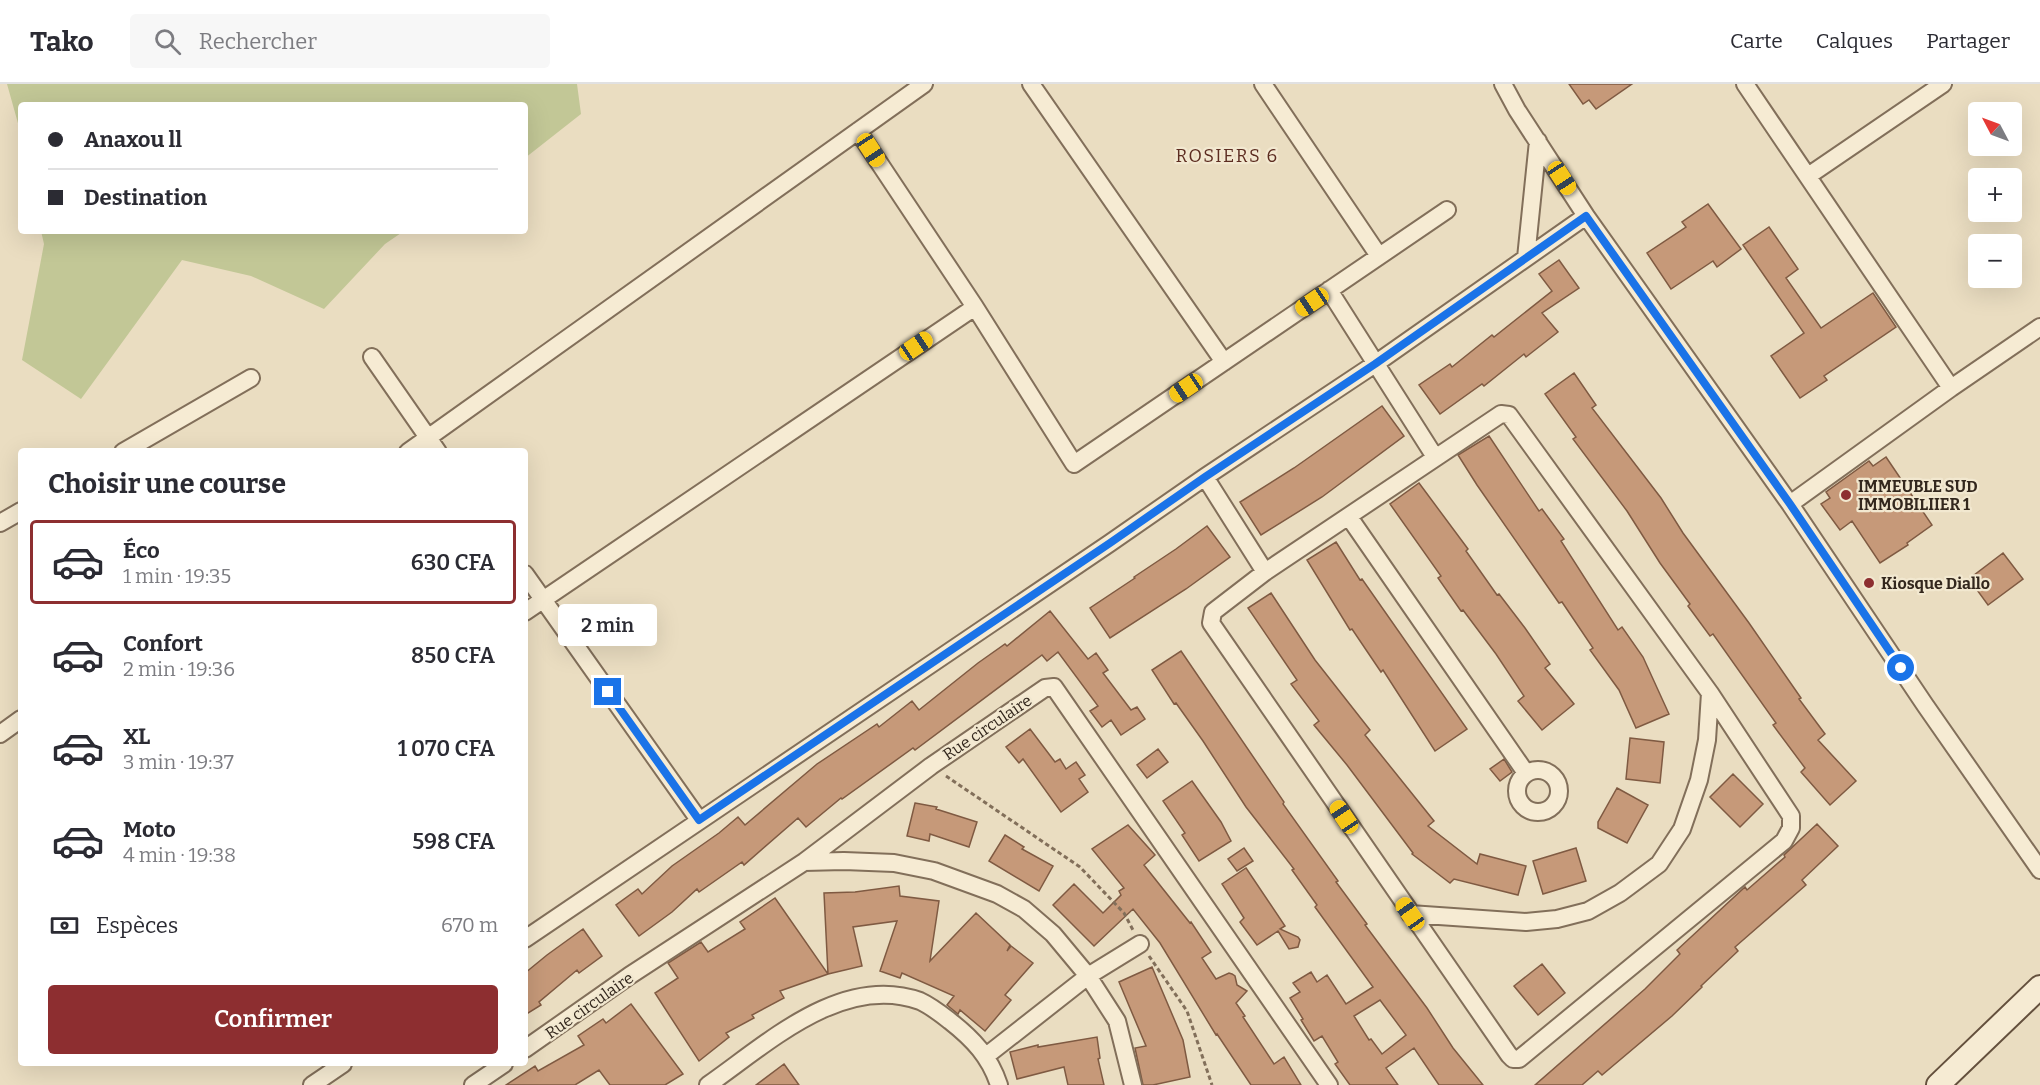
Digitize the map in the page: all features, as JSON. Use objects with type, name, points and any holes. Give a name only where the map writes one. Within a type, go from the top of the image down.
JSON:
[{"type":"main road","points":[[1938,1085],[2040,987]]},
{"type":"street","points":[[413,448],[924,84]]},
{"type":"street","points":[[1031,84],[1224,362]]},
{"type":"street","points":[[1263,84],[1379,256]]},
{"type":"street","points":[[1503,84],[1516,110],[1586,216],[1790,504],[1925,705],[2040,870]]},
{"type":"street","points":[[1746,84],[1951,388]]},
{"type":"street","points":[[1808,176],[1942,84]]},
{"type":"street","points":[[858,131],[975,307],[1074,464],[1447,210]]},
{"type":"street","points":[[1526,258],[1538,141]]},
{"type":"street","points":[[528,937],[1375,364],[1586,216]]},
{"type":"street","points":[[1329,290],[1435,457]]},
{"type":"street","points":[[528,610],[975,307]]},
{"type":"street","points":[[1790,504],[2040,327]]},
{"type":"street","points":[[372,357],[435,448]]},
{"type":"street","points":[[130,448],[251,378]]},
{"type":"street","points":[[1501,414],[1509,415],[1710,693],[1791,816],[1791,828],[1784,841],[1519,1059],[1513,1059],[1509,1055],[1211,623],[1213,612],[1265,572],[1349,516],[1501,414]]},
{"type":"street","points":[[1205,477],[1265,572]]},
{"type":"street","points":[[0,523],[18,513]]},
{"type":"street","points":[[1349,516],[1527,773]]},
{"type":"street","points":[[528,578],[699,820]]},
{"type":"street","name":"Rue circulaire","points":[[528,1047],[629,976],[804,862],[931,766],[1045,687],[1054,687],[1329,1085]]},
{"type":"street","points":[[1410,914],[1526,922],[1557,919],[1588,910],[1620,893],[1644,876],[1659,864],[1682,829],[1699,780],[1707,740],[1710,693]]},
{"type":"street","points":[[0,734],[18,721]]},
{"type":"street","points":[[804,862],[894,863],[934,871],[971,883],[1024,909],[1053,934],[1088,976],[1117,1021],[1132,1085]]},
{"type":"street","points":[[986,1056],[1088,976],[1140,944]]},
{"type":"street","points":[[708,1085],[816,1011],[837,1002],[860,997],[890,995],[921,1002],[962,1031],[986,1056],[999,1085]]},
{"type":"street","points":[[312,1085],[340,1066]]},
{"type":"street","points":[[473,1085],[501,1066]]},
{"type":"path","points":[[931,766],[1080,867],[1124,913],[1140,944],[1187,1011],[1212,1085]]},
{"type":"green space","points":[[7,84],[577,84],[581,114],[528,156],[528,102],[18,102],[18,123]]},
{"type":"green space","points":[[42,234],[400,234],[385,244],[324,309],[251,276],[182,260],[81,399],[22,360],[44,244]]},
{"type":"building","points":[[1569,84],[1632,84],[1596,109],[1589,100],[1583,104]]},
{"type":"building","points":[[1708,204],[1741,249],[1717,267],[1713,261],[1671,289],[1647,253],[1686,227],[1682,222]]},
{"type":"building","points":[[1769,227],[1798,269],[1786,278],[1821,328],[1873,293],[1896,327],[1824,376],[1827,380],[1800,398],[1771,356],[1804,333],[1743,245]]},
{"type":"building","points":[[1559,260],[1579,288],[1542,313],[1558,332],[1526,357],[1524,354],[1484,386],[1482,384],[1440,414],[1419,385],[1450,364],[1452,367],[1552,291],[1539,274]]},
{"type":"building","points":[[1574,373],[1596,405],[1592,408],[1661,498],[1683,533],[1749,623],[1825,734],[1818,740],[1856,781],[1830,805],[1801,772],[1805,768],[1773,725],[1776,723],[1713,634],[1710,636],[1688,606],[1690,604],[1660,563],[1627,511],[1573,439],[1576,437],[1545,394]]},
{"type":"building","points":[[1382,406],[1404,436],[1322,497],[1261,535],[1240,502],[1294,468]]},
{"type":"building","points":[[1489,436],[1539,511],[1542,509],[1564,539],[1561,541],[1618,630],[1622,627],[1643,657],[1669,714],[1636,728],[1619,690],[1590,650],[1593,648],[1477,485],[1458,455]]},
{"type":"building","points":[[1886,457],[1932,525],[1907,543],[1908,545],[1880,563],[1852,521],[1840,530],[1821,504],[1830,498],[1826,492],[1869,461],[1873,466]]},
{"type":"building","points":[[1419,483],[1468,549],[1466,551],[1497,595],[1499,594],[1525,628],[1550,664],[1545,668],[1574,704],[1542,730],[1518,701],[1524,696],[1496,654],[1463,610],[1461,611],[1438,578],[1441,576],[1390,504]]},
{"type":"building","points":[[1207,526],[1230,557],[1186,589],[1110,638],[1090,608]]},
{"type":"building","points":[[1336,542],[1360,580],[1362,579],[1467,729],[1435,751],[1383,670],[1381,672],[1352,629],[1350,630],[1307,560]]},
{"type":"building","points":[[2003,553],[2023,579],[1988,605],[1969,579]]},
{"type":"building","points":[[1271,593],[1315,660],[1370,730],[1365,735],[1434,821],[1428,826],[1477,864],[1480,854],[1526,866],[1518,895],[1454,879],[1450,883],[1412,854],[1347,765],[1314,725],[1319,721],[1291,684],[1297,680],[1248,608]]},
{"type":"building","points":[[1050,611],[1088,659],[1096,653],[1108,670],[1103,673],[1131,710],[1137,707],[1145,719],[1121,735],[1111,720],[1102,727],[1090,711],[1098,706],[1058,652],[1047,661],[1042,655],[915,750],[913,748],[841,798],[806,827],[798,818],[744,865],[742,862],[699,892],[697,889],[672,912],[639,936],[616,905],[638,889],[642,894],[672,866],[738,817],[745,825],[817,764],[877,724],[879,727],[912,701],[919,710],[978,663],[1005,644],[1007,646]]},
{"type":"building","points":[[1181,651],[1284,802],[1283,804],[1338,881],[1336,882],[1367,924],[1365,925],[1427,1008],[1453,1048],[1483,1085],[1439,1085],[1414,1048],[1386,1068],[1398,1085],[1350,1085],[1335,1064],[1338,1062],[1322,1036],[1314,1041],[1290,998],[1300,992],[1293,983],[1311,972],[1317,982],[1327,975],[1346,1004],[1373,987],[1315,907],[1317,905],[1292,870],[1294,869],[1246,807],[1203,741],[1176,703],[1174,704],[1152,670]],"holes":[[[1380,1000],[1406,1035],[1382,1054],[1371,1039],[1369,1040],[1354,1016]]]},
{"type":"building","points":[[1030,729],[1055,762],[1060,759],[1066,769],[1076,762],[1085,775],[1079,779],[1088,792],[1061,812],[1023,759],[1019,763],[1006,747]]},
{"type":"building","points":[[1630,738],[1664,742],[1660,783],[1626,779]]},
{"type":"building","points":[[1158,749],[1168,762],[1147,778],[1137,765]]},
{"type":"building","points":[[1504,759],[1512,772],[1500,781],[1490,769]]},
{"type":"building","points":[[1733,774],[1763,804],[1740,827],[1710,797]]},
{"type":"building","points":[[1192,781],[1221,822],[1231,841],[1199,861],[1182,835],[1185,833],[1163,801]]},
{"type":"building","points":[[1617,788],[1648,805],[1627,843],[1598,828],[1598,822]]},
{"type":"building","points":[[915,803],[937,807],[936,809],[977,822],[969,847],[930,834],[929,841],[907,836]]},
{"type":"building","points":[[1817,824],[1838,846],[1802,880],[1806,885],[1735,947],[1738,951],[1672,1016],[1602,1075],[1598,1071],[1582,1085],[1535,1085],[1645,989],[1680,954],[1677,950],[1745,887],[1747,890],[1785,857],[1784,855]]},
{"type":"building","points":[[1128,825],[1155,855],[1144,865],[1191,922],[1211,952],[1202,958],[1216,979],[1229,973],[1232,974],[1235,976],[1237,985],[1247,991],[1236,1003],[1245,1016],[1243,1017],[1274,1064],[1284,1057],[1301,1085],[1251,1085],[1216,1035],[1160,943],[1133,909],[1094,946],[1053,905],[1074,884],[1103,913],[1121,895],[1119,891],[1124,888],[1092,849]]},
{"type":"building","points":[[1005,835],[1024,847],[1022,849],[1053,866],[1039,891],[989,861]]},
{"type":"building","points":[[1244,848],[1253,861],[1237,871],[1228,859]]},
{"type":"building","points":[[1576,848],[1586,881],[1543,894],[1533,861]]},
{"type":"building","points":[[1246,868],[1285,926],[1280,929],[1300,940],[1298,947],[1289,949],[1278,931],[1257,945],[1240,922],[1244,918],[1222,884]]},
{"type":"building","points":[[899,886],[900,896],[939,901],[930,961],[976,913],[1010,945],[1007,951],[1011,946],[1033,963],[1005,995],[1011,1000],[985,1031],[960,1010],[958,1014],[947,1005],[954,996],[902,973],[900,978],[880,971],[897,921],[853,927],[862,966],[828,974],[824,893],[855,892]]},
{"type":"building","points":[[775,898],[828,974],[780,991],[784,998],[752,1015],[754,1018],[726,1033],[729,1037],[699,1061],[655,993],[678,978],[668,963],[701,942],[708,952],[745,929],[740,922]]},
{"type":"building","points":[[583,929],[602,956],[579,973],[577,970],[539,1002],[541,1005],[528,1013],[528,971]]},
{"type":"building","points":[[1542,964],[1565,993],[1538,1015],[1514,986]]},
{"type":"building","points":[[1152,967],[1183,1040],[1190,1077],[1143,1085],[1135,1048],[1146,1046],[1119,982]]},
{"type":"building","points":[[631,1004],[683,1074],[665,1085],[610,1085],[599,1070],[575,1085],[506,1085],[535,1066],[538,1071],[584,1045],[578,1036],[603,1019],[606,1023]]},
{"type":"building","points":[[1097,1037],[1100,1058],[1098,1059],[1104,1085],[1068,1085],[1064,1067],[1017,1079],[1010,1052],[1038,1045],[1038,1047]]},
{"type":"building","points":[[784,1064],[799,1085],[756,1085]]},
{"type":"place","name":"IMMEUBLE SUD IMMOBILIIER 1","points":[[1846,495]]},
{"type":"place","name":"Kiosque Diallo","points":[[1869,583]]},
{"type":"district","name":"ROSIERS 6","points":[[1227,156]]},
{"type":"route","points":[[608,692],[699,820],[1375,364],[1586,216],[1790,504],[1901,668]]}]
